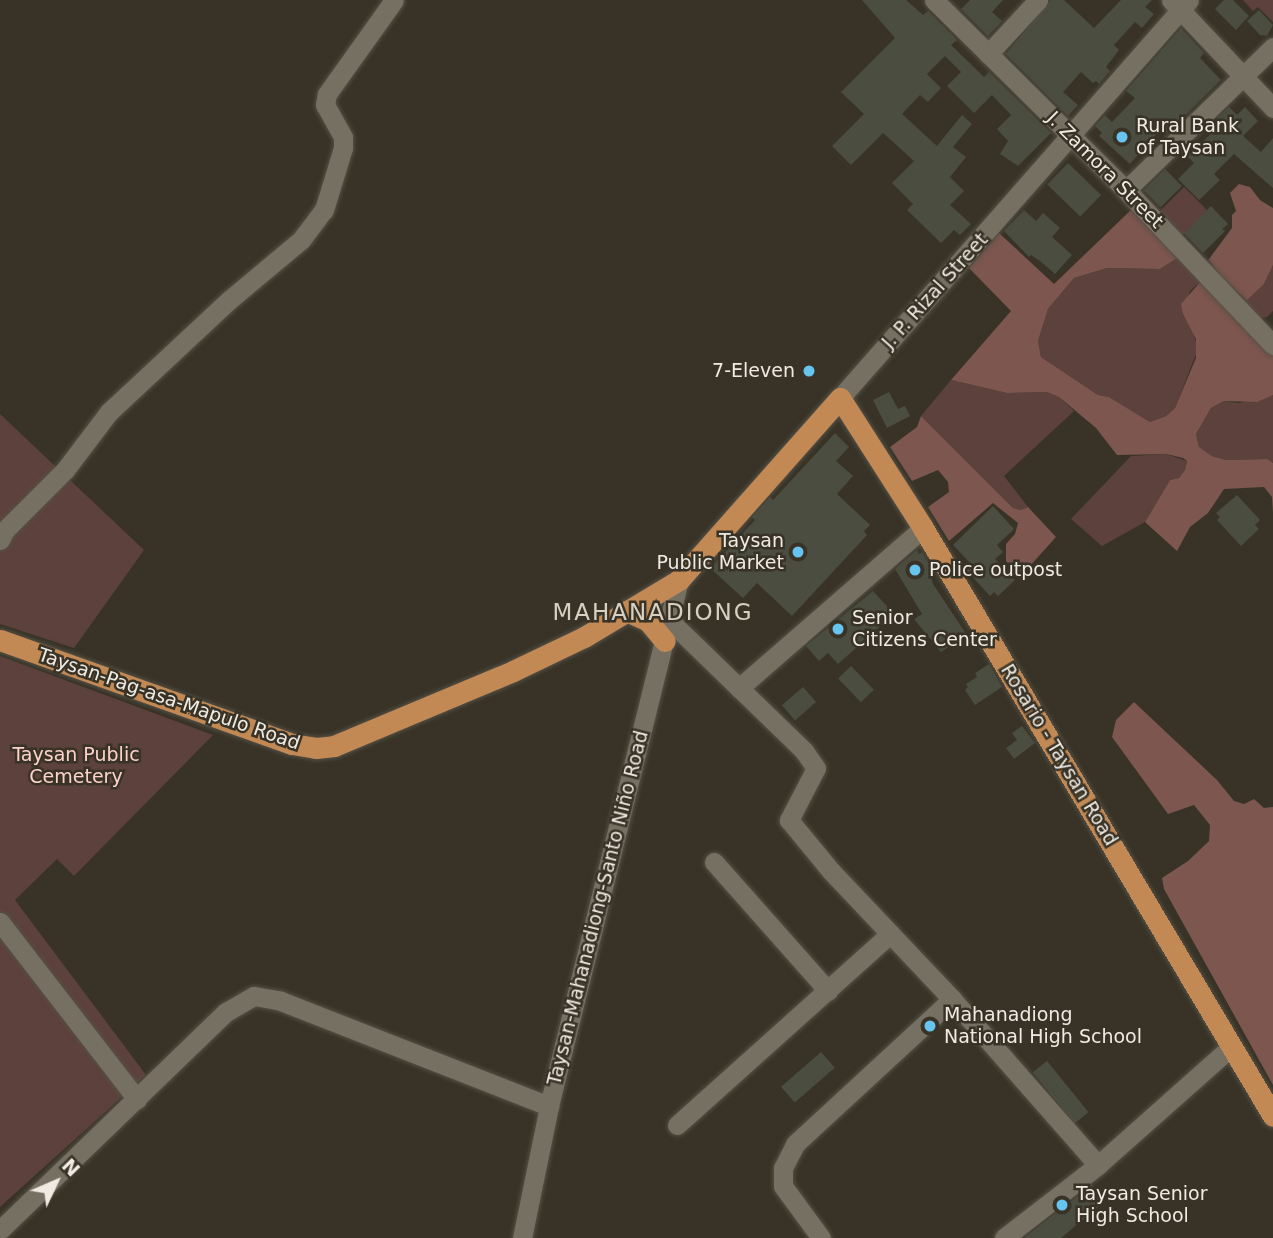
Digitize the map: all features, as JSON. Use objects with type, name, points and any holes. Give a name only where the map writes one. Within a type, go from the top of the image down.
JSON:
[{"type":"main road","name":"Rosario - Taysan Road","points":[[840,398],[923,528],[1273,1115]]},
{"type":"main road","name":"J. P. Rizal Street","points":[[678,580],[840,398]]},
{"type":"main road","name":"Taysan-Pag-asa-Mapulo Road","points":[[0,640],[292,744],[316,748],[334,746],[513,671],[584,637],[678,580]]},
{"type":"main road","points":[[626,611],[666,630]]},
{"type":"street","points":[[0,540],[5,530],[65,470],[109,412],[228,301],[301,240],[324,210],[343,148],[343,137],[326,105],[327,94],[394,0]]},
{"type":"street","name":"J. Zamora Street","points":[[934,0],[1270,334]]},
{"type":"street","points":[[988,54],[1038,0]]},
{"type":"street","points":[[1180,3],[1273,108]]},
{"type":"street","name":"J. P. Rizal Street","points":[[840,398],[1072,135],[1180,3]]},
{"type":"street","points":[[1126,190],[1273,47]]},
{"type":"street","points":[[739,688],[923,528]]},
{"type":"street","name":"Taysan-Mahanadiong-Santo Niño Road","points":[[522,1238],[549,1107],[678,580]]},
{"type":"street","points":[[666,630],[739,688],[816,768],[789,820],[831,871],[952,999],[1098,1164]]},
{"type":"street","points":[[714,862],[828,991]]},
{"type":"street","points":[[0,922],[137,1099]]},
{"type":"street","points":[[677,1125],[828,991],[897,940]]},
{"type":"street","points":[[0,1230],[226,1012],[254,996],[281,1001],[549,1107]]},
{"type":"street","points":[[821,1238],[783,1186],[783,1168],[795,1144],[952,999]]},
{"type":"street","points":[[1003,1238],[1098,1164],[1232,1046]]},
{"type":"green space","points":[[1243,0],[1273,0],[1273,22],[1258,7],[1253,11]]},
{"type":"green space","points":[[1184,187],[1207,210],[1181,236],[1158,213]]},
{"type":"green space","points":[[1179,257],[1201,281],[1190,291],[1183,314],[1193,331],[1198,349],[1175,408],[1166,416],[1150,422],[1109,397],[1098,395],[1041,357],[1038,341],[1048,309],[1074,278],[1107,268],[1160,269]]},
{"type":"green space","points":[[1209,259],[1221,277],[1264,284],[1273,265],[1273,311],[1267,317],[1260,318],[1205,262]]},
{"type":"green space","points":[[951,380],[1007,393],[1047,392],[1059,397],[1074,411],[1004,476],[1028,507],[1021,510],[1013,508],[921,416]]},
{"type":"green space","points":[[1273,395],[1273,463],[1267,459],[1226,460],[1212,456],[1199,447],[1196,434],[1211,408],[1224,401],[1239,403]]},
{"type":"green space","points":[[0,414],[144,550],[74,648],[0,624]]},
{"type":"green space","points":[[1166,454],[1187,461],[1185,470],[1179,478],[1170,480],[1145,522],[1102,546],[1071,519],[1131,456]]},
{"type":"green space","name":"Taysan Public Cemetery","points":[[0,656],[213,735],[74,876],[57,859],[15,900],[146,1075],[0,1207]]},
{"type":"shaded area","points":[[1239,184],[1250,187],[1260,200],[1273,208],[1273,265],[1264,284],[1247,300],[1221,277],[1209,259],[1232,228],[1232,215],[1236,211],[1230,193]]},
{"type":"shaded area","points":[[1132,209],[1179,257],[1160,269],[1107,268],[1074,278],[1048,309],[1038,341],[1041,357],[1098,395],[1109,397],[1150,422],[1166,416],[1175,408],[1196,358],[1196,339],[1183,314],[1181,304],[1201,281],[1273,355],[1273,395],[1257,402],[1224,401],[1211,408],[1196,434],[1199,447],[1212,456],[1226,460],[1267,459],[1273,463],[1273,513],[1272,497],[1264,487],[1224,489],[1208,513],[1190,527],[1177,551],[1145,522],[1170,480],[1179,478],[1185,470],[1187,461],[1166,454],[1117,455],[1096,428],[1059,397],[1047,392],[1007,393],[951,380],[1011,311],[969,268],[999,233],[1054,284]]},
{"type":"shaded area","points":[[921,416],[1013,508],[1021,510],[1028,507],[1056,537],[1020,577],[1006,561],[1006,544],[1015,534],[1018,523],[993,503],[949,541],[928,507],[949,492],[948,482],[938,470],[912,481],[890,447],[917,427]]},
{"type":"shaded area","points":[[1134,702],[1217,780],[1234,801],[1244,804],[1254,799],[1264,808],[1273,807],[1273,1085],[1164,889],[1162,878],[1188,861],[1209,841],[1210,825],[1194,805],[1168,814],[1112,737],[1116,720]]},
{"type":"building","points":[[862,0],[906,0],[923,15],[928,11],[957,40],[951,45],[984,77],[989,72],[1051,133],[1018,166],[1000,154],[1008,141],[997,129],[1011,115],[992,95],[974,113],[947,86],[961,72],[945,56],[927,74],[941,88],[928,102],[920,95],[902,114],[937,146],[962,115],[972,124],[953,147],[966,157],[950,177],[964,191],[950,205],[971,224],[960,235],[954,230],[941,243],[907,210],[913,204],[892,183],[914,161],[883,133],[851,165],[832,146],[864,114],[841,92],[895,38]]},
{"type":"building","points":[[970,0],[1003,0],[992,12],[1002,21],[988,36],[961,9]]},
{"type":"building","points":[[1051,0],[1064,0],[1094,28],[1121,0],[1152,0],[1145,7],[1154,14],[1142,28],[1135,22],[1114,45],[1119,50],[1106,67],[1110,71],[1099,84],[1096,81],[1093,83],[1081,72],[1063,92],[1078,105],[1068,116],[1006,54]]},
{"type":"building","points":[[1224,0],[1233,0],[1249,16],[1236,30],[1215,9]]},
{"type":"building","points":[[1259,10],[1273,25],[1267,36],[1260,35],[1247,21]]},
{"type":"building","points":[[1181,28],[1204,53],[1200,58],[1221,80],[1165,135],[1160,130],[1130,164],[1099,136],[1102,133],[1095,126],[1105,115],[1112,122],[1135,98],[1126,91]]},
{"type":"building","points":[[1229,107],[1237,115],[1245,107],[1258,121],[1243,136],[1261,152],[1273,138],[1273,188],[1234,154],[1214,174],[1220,180],[1199,200],[1178,179],[1194,163],[1183,152],[1192,143],[1196,148],[1218,127],[1213,122]]},
{"type":"building","points":[[1068,163],[1101,195],[1080,217],[1047,185]]},
{"type":"building","points":[[1165,169],[1182,186],[1161,207],[1144,190]]},
{"type":"building","points":[[1211,206],[1228,224],[1222,229],[1225,231],[1203,253],[1184,233]]},
{"type":"building","points":[[1024,210],[1036,221],[1043,213],[1060,228],[1052,237],[1072,255],[1055,274],[1031,255],[1029,257],[1004,231]]},
{"type":"building","points":[[889,392],[898,409],[905,406],[910,416],[887,428],[873,400]]},
{"type":"building","points":[[835,433],[849,447],[836,461],[853,476],[837,494],[870,525],[864,531],[867,535],[792,616],[757,583],[743,598],[710,568],[755,520],[752,517],[770,497],[773,500]]},
{"type":"building","points":[[1237,495],[1260,520],[1255,525],[1259,529],[1241,546],[1217,520],[1220,517],[1216,513]]},
{"type":"building","points":[[993,506],[1014,529],[997,545],[1003,552],[995,559],[1015,580],[998,596],[994,592],[990,596],[966,570],[972,565],[953,545]]},
{"type":"building","points":[[917,550],[919,554],[922,552],[935,574],[931,577],[933,584],[967,635],[941,652],[914,619],[922,614],[895,569]]},
{"type":"building","points":[[873,591],[894,614],[838,664],[828,653],[819,661],[806,646]]},
{"type":"building","points":[[989,664],[1002,687],[975,705],[965,690],[968,687],[966,684],[977,677],[975,673]]},
{"type":"building","points":[[851,666],[874,690],[861,702],[838,679]]},
{"type":"building","points":[[803,687],[816,702],[795,720],[782,705]]},
{"type":"building","points":[[1022,726],[1035,743],[1014,759],[1006,748],[1017,740],[1012,733]]},
{"type":"building","points":[[821,1052],[835,1068],[795,1103],[781,1087]]},
{"type":"building","points":[[1047,1061],[1089,1112],[1075,1124],[1033,1072]]},
{"type":"building","points":[[1092,1185],[1105,1201],[1061,1238],[1024,1238]]},
{"type":"place","name":"Rural Bank of Taysan","points":[[1122,137]]},
{"type":"place","name":"7-Eleven","points":[[809,371]]},
{"type":"place","name":"Taysan Public Market","points":[[798,552]]},
{"type":"place","name":"Police outpost","points":[[915,570]]},
{"type":"place","name":"Senior Citizens Center","points":[[838,629]]},
{"type":"place","name":"Mahanadiong National High School","points":[[930,1026]]},
{"type":"place","name":"Taysan Senior High School","points":[[1062,1205]]},
{"type":"district","name":"MAHANADIONG","points":[[653,612]]}]
